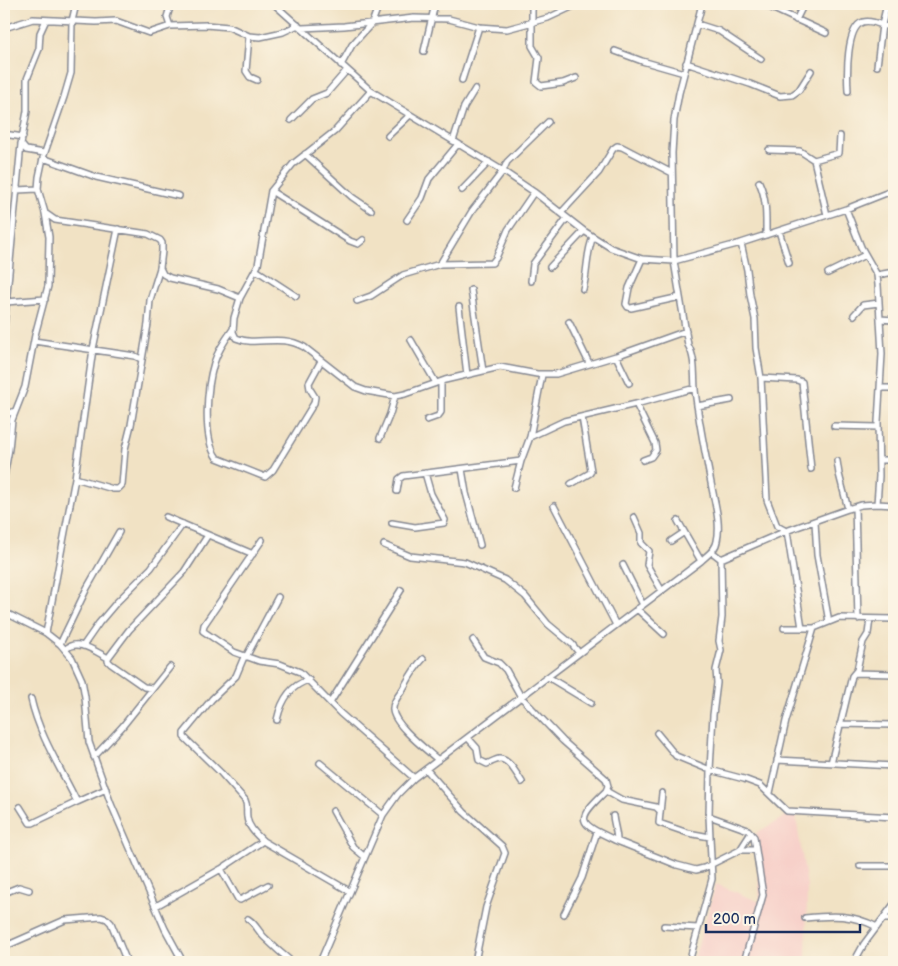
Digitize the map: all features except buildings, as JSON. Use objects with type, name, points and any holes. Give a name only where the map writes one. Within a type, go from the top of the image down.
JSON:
[{"type":"street","points":[[4,476],[12,420],[25,387],[49,274],[48,229],[38,189],[40,167],[71,73],[72,21],[76,4]]},
{"type":"street","points":[[170,26],[167,17],[171,4]]},
{"type":"street","points":[[274,4],[371,91],[503,171],[534,192],[584,232],[611,248],[642,259],[674,261],[741,243],[846,209],[894,190]]},
{"type":"street","points":[[281,10],[284,4]]},
{"type":"street","points":[[340,65],[352,45],[372,23],[380,4]]},
{"type":"street","points":[[424,51],[435,4]]},
{"type":"street","points":[[532,4],[532,46],[539,58],[536,82],[541,86],[563,83],[576,78]]},
{"type":"street","points":[[4,28],[25,21],[116,21],[149,33],[170,26],[206,25],[234,29],[249,36],[265,37],[300,27],[431,18],[449,19],[479,27],[507,29],[548,18],[578,4]]},
{"type":"street","points":[[320,962],[383,815],[398,794],[414,778],[701,561],[712,552],[718,541],[717,519],[697,406],[693,354],[688,345],[674,261],[672,173],[674,120],[686,63],[702,4]]},
{"type":"street","points":[[763,4],[826,33]]},
{"type":"street","points":[[796,20],[804,4]]},
{"type":"street","points":[[877,66],[882,25],[887,4]]},
{"type":"street","points":[[4,326],[21,144],[27,111],[27,79],[39,50],[40,34],[46,20]]},
{"type":"street","points":[[290,29],[293,20]]},
{"type":"street","points":[[848,90],[847,66],[853,31],[858,24],[864,21],[894,28]]},
{"type":"street","points":[[697,24],[719,31],[761,59]]},
{"type":"street","points":[[462,80],[479,27]]},
{"type":"street","points":[[249,36],[246,71],[257,80]]},
{"type":"street","points":[[615,51],[684,73]]},
{"type":"street","points":[[686,63],[780,96],[792,95],[799,90],[811,71]]},
{"type":"street","points":[[291,120],[312,99],[327,93],[347,70]]},
{"type":"street","points":[[407,220],[422,198],[429,179],[456,142],[464,107],[475,89]]},
{"type":"street","points":[[371,91],[335,131],[293,164],[271,191],[256,270],[240,298],[234,318],[233,328],[235,335],[241,340],[287,340],[296,343],[304,347],[355,387],[395,396],[439,382],[504,367],[542,375],[564,373],[686,331]]},
{"type":"street","points":[[388,136],[410,115]]},
{"type":"street","points":[[440,264],[472,210],[503,171],[507,162],[548,122]]},
{"type":"street","points":[[4,134],[22,137]]},
{"type":"street","points":[[814,160],[839,153],[840,136]]},
{"type":"street","points":[[21,144],[26,150],[44,155],[96,177],[179,196]]},
{"type":"street","points":[[561,213],[599,172],[613,149],[617,146],[672,173]]},
{"type":"street","points":[[20,154],[26,150]]},
{"type":"street","points":[[769,150],[800,151],[814,160],[827,215]]},
{"type":"street","points":[[305,154],[352,197],[371,210]]},
{"type":"street","points":[[462,190],[489,162]]},
{"type":"street","points":[[759,182],[766,201],[766,235]]},
{"type":"street","points":[[18,190],[38,189]]},
{"type":"street","points":[[271,191],[350,241],[358,244],[363,240]]},
{"type":"street","points":[[357,301],[372,296],[403,275],[440,264],[492,263],[512,222],[534,192]]},
{"type":"street","points":[[846,209],[852,228],[876,275],[879,303],[882,354],[878,427],[877,504]]},
{"type":"street","points":[[45,213],[55,220],[148,234],[160,240],[162,248],[160,268],[150,300],[148,324],[131,425],[125,449],[122,484],[118,489],[112,489],[75,478]]},
{"type":"street","points":[[531,281],[533,264],[567,218]]},
{"type":"street","points":[[48,229],[55,220]]},
{"type":"street","points":[[46,633],[75,478],[93,349],[118,229]]},
{"type":"street","points":[[779,231],[790,263]]},
{"type":"street","points":[[550,267],[584,232]]},
{"type":"street","points":[[583,288],[587,275],[589,246],[593,237]]},
{"type":"street","points":[[741,243],[748,270],[761,378],[767,500],[777,526],[787,531]]},
{"type":"street","points":[[828,273],[866,255]]},
{"type":"street","points":[[642,259],[628,288],[626,304],[628,307],[680,298]]},
{"type":"street","points":[[160,268],[163,274],[170,278],[225,291],[240,298]]},
{"type":"street","points":[[256,270],[296,296]]},
{"type":"street","points":[[876,275],[894,272]]},
{"type":"street","points":[[156,279],[163,274]]},
{"type":"street","points":[[471,290],[483,371]]},
{"type":"street","points":[[6,302],[45,299]]},
{"type":"street","points":[[854,315],[864,305],[879,303]]},
{"type":"street","points":[[458,307],[467,375]]},
{"type":"street","points":[[880,319],[894,320]]},
{"type":"street","points":[[569,322],[589,363]]},
{"type":"street","points":[[233,328],[222,344],[214,363],[208,392],[208,432],[210,443],[217,458],[265,477],[273,470],[314,404],[315,397],[309,387],[309,383],[321,361]]},
{"type":"street","points":[[412,340],[439,382],[441,412],[438,416],[427,420]]},
{"type":"street","points":[[34,342],[93,349],[135,356],[141,359]]},
{"type":"street","points":[[135,356],[142,352]]},
{"type":"street","points":[[616,356],[629,383]]},
{"type":"street","points":[[514,488],[530,437],[542,375]]},
{"type":"street","points":[[761,378],[797,380],[802,382],[811,469]]},
{"type":"street","points":[[530,437],[564,421],[695,388]]},
{"type":"street","points":[[881,388],[894,388]]},
{"type":"street","points":[[380,438],[395,396]]},
{"type":"street","points":[[697,406],[731,400]]},
{"type":"street","points":[[636,404],[655,443],[656,450],[651,457],[643,460]]},
{"type":"street","points":[[5,415],[15,411]]},
{"type":"street","points":[[5,415],[12,420]]},
{"type":"street","points":[[571,484],[592,471],[582,417]]},
{"type":"street","points":[[834,426],[878,427]]},
{"type":"street","points":[[879,460],[894,460]]},
{"type":"street","points":[[397,491],[400,477],[521,461]]},
{"type":"street","points":[[837,461],[848,509]]},
{"type":"street","points":[[462,469],[466,493],[480,545]]},
{"type":"street","points":[[392,523],[415,528],[444,523],[445,520],[432,494],[425,473]]},
{"type":"street","points":[[721,559],[769,538],[848,509],[877,504],[894,505]]},
{"type":"street","points":[[554,506],[616,625]]},
{"type":"street","points":[[855,507],[858,619]]},
{"type":"street","points":[[166,517],[253,554]]},
{"type":"street","points":[[634,517],[641,533],[641,543],[649,551],[647,565],[662,591]]},
{"type":"street","points":[[678,521],[683,533],[701,561]]},
{"type":"street","points":[[815,522],[817,556],[829,622]]},
{"type":"street","points":[[83,646],[116,603],[151,568],[183,524]]},
{"type":"street","points":[[769,538],[777,526]]},
{"type":"street","points":[[787,531],[802,628]]},
{"type":"street","points":[[60,644],[87,588],[119,532]]},
{"type":"street","points":[[671,541],[683,533]]},
{"type":"street","points":[[108,658],[129,630],[184,572],[208,535]]},
{"type":"street","points":[[262,540],[203,628],[205,634],[226,648],[245,657],[280,664],[300,672],[330,703],[414,778]]},
{"type":"street","points":[[384,546],[410,556],[465,562],[505,580],[525,596],[548,624],[572,644],[579,654]]},
{"type":"street","points":[[712,552],[721,559]]},
{"type":"street","points":[[689,962],[712,882],[709,816],[710,770],[717,683],[716,670],[720,650],[719,640],[722,617],[721,559]]},
{"type":"street","points":[[623,565],[643,605]]},
{"type":"street","points":[[330,703],[402,590]]},
{"type":"street","points":[[278,597],[236,676],[212,699],[184,733],[184,737],[221,773],[245,800],[247,804],[247,818],[250,825],[263,841],[349,891]]},
{"type":"street","points":[[637,610],[664,634]]},
{"type":"street","points":[[4,612],[46,633],[60,644],[72,658],[82,680],[89,742],[111,804],[165,929],[183,962]]},
{"type":"street","points":[[784,628],[814,628],[839,618],[894,619]]},
{"type":"street","points":[[831,763],[852,675],[855,673],[863,642],[868,634],[870,619]]},
{"type":"street","points":[[770,793],[786,721],[814,628]]},
{"type":"street","points":[[473,640],[484,657],[499,663],[506,670],[521,697],[563,741],[604,776],[607,782],[606,791],[588,809],[583,817],[586,824],[597,832],[617,841],[690,869],[700,869],[711,865],[740,850],[756,850]]},
{"type":"street","points":[[66,650],[70,645],[74,644],[83,646],[108,658],[111,664],[144,687],[148,694]]},
{"type":"street","points":[[422,659],[414,669],[395,703],[393,711],[404,728],[438,760]]},
{"type":"street","points":[[94,756],[122,727],[170,667]]},
{"type":"street","points":[[855,673],[894,674]]},
{"type":"street","points":[[548,677],[591,703]]},
{"type":"street","points":[[277,720],[280,708],[287,695],[295,685],[308,680]]},
{"type":"street","points":[[144,687],[152,688]]},
{"type":"street","points":[[31,699],[34,712],[42,730],[77,802]]},
{"type":"street","points":[[840,724],[894,725]]},
{"type":"street","points":[[656,733],[675,756],[710,770],[752,782],[770,793],[784,809],[792,812],[894,817]]},
{"type":"street","points":[[468,738],[477,748],[479,760],[487,764],[497,760],[504,760],[522,782]]},
{"type":"street","points":[[777,760],[894,766]]},
{"type":"street","points":[[320,763],[383,815]]},
{"type":"street","points":[[426,769],[464,812],[502,846],[505,853],[486,907],[475,962]]},
{"type":"street","points":[[20,807],[30,824],[106,789]]},
{"type":"street","points":[[606,791],[622,800],[656,807],[659,810]]},
{"type":"street","points":[[662,793],[659,810],[661,824],[688,833],[710,837]]},
{"type":"street","points":[[333,812],[353,847],[365,857]]},
{"type":"street","points":[[613,816],[617,831],[617,841]]},
{"type":"street","points":[[709,816],[748,830],[754,837],[763,896],[744,962]]},
{"type":"street","points":[[564,914],[582,878],[597,832]]},
{"type":"street","points":[[740,850],[751,833]]},
{"type":"street","points":[[156,906],[263,841]]},
{"type":"street","points":[[860,866],[894,866]]},
{"type":"street","points":[[221,868],[240,900],[268,886]]},
{"type":"street","points":[[4,893],[19,887],[29,890]]},
{"type":"street","points":[[854,962],[864,944],[894,904]]},
{"type":"street","points":[[805,918],[825,916],[852,917],[864,920],[878,927]]},
{"type":"street","points":[[4,950],[6,946],[65,920],[101,917],[111,923],[127,962]]},
{"type":"street","points":[[248,919],[276,949],[292,962]]},
{"type":"street","points":[[884,919],[894,919]]},
{"type":"street","points":[[664,926],[698,928]]},
{"type":"shaded area","points":[[795,811],[807,886],[806,962],[693,962],[716,884],[760,902],[756,833]]}]
